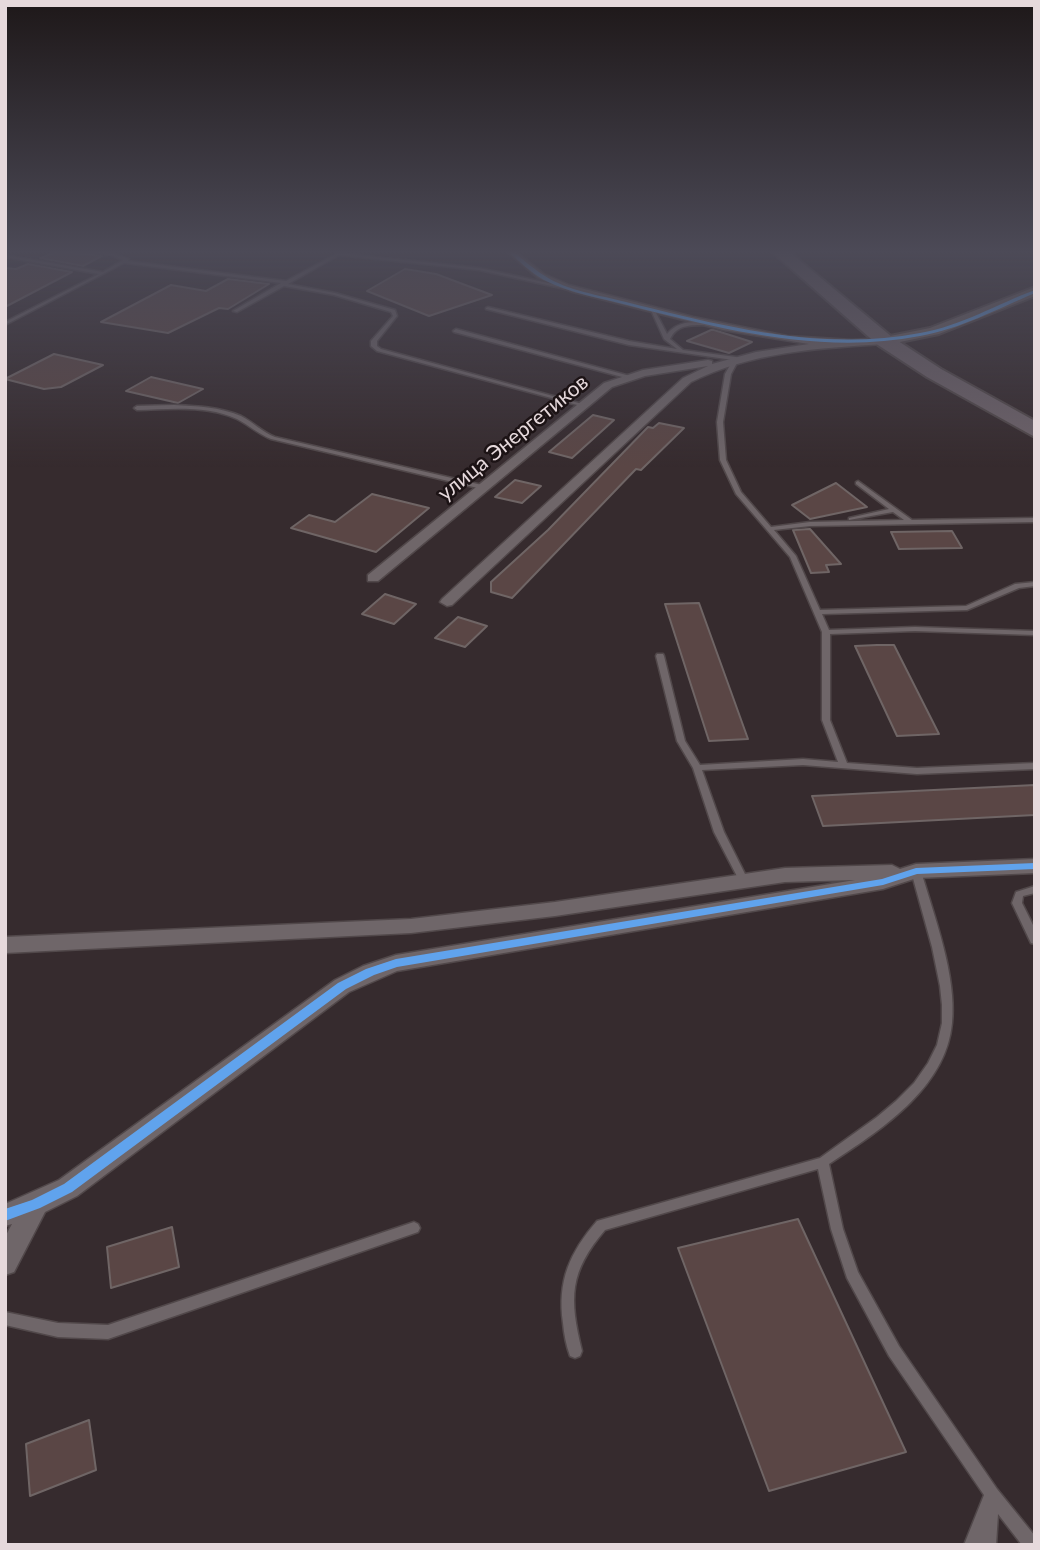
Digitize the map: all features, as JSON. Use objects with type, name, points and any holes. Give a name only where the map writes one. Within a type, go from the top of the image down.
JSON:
[{"type":"highway","points":[[863,322],[885,341],[934,373],[1035,430]]},
{"type":"street","points":[[705,322],[781,338],[829,344]]},
{"type":"street","points":[[447,601],[687,380],[712,367],[736,359],[829,344],[885,341],[934,331],[956,322]]},
{"type":"street","name":"улица Энергетиков","points":[[373,578],[608,385],[628,377],[736,359]]},
{"type":"street","points":[[5,945],[411,926],[543,911],[814,873],[1035,866]]},
{"type":"street","points":[[5,1215],[36,1205],[88,1174],[342,986],[370,972],[396,963],[883,882],[916,871]]},
{"type":"street","points":[[5,1264],[36,1205]]},
{"type":"lane","points":[[390,322],[374,341],[374,346],[379,350],[583,405]]},
{"type":"lane","points":[[546,322],[629,343],[715,358],[736,359],[728,374],[720,422],[721,450],[733,484],[793,556],[826,632],[826,720],[844,765]]},
{"type":"lane","points":[[659,322],[667,339],[689,352]]},
{"type":"lane","points":[[667,339],[672,330],[680,325],[716,325]]},
{"type":"lane","points":[[456,331],[628,377]]},
{"type":"lane","points":[[136,408],[209,409],[240,418],[262,434],[273,438],[482,487]]},
{"type":"lane","points":[[858,483],[910,522]]},
{"type":"lane","points":[[831,524],[894,510]]},
{"type":"lane","points":[[770,529],[831,524],[1035,520]]},
{"type":"lane","points":[[817,612],[967,608],[1018,586],[1035,584]]},
{"type":"lane","points":[[826,632],[915,629],[1035,633]]},
{"type":"lane","points":[[660,656],[681,741],[697,768],[719,832],[744,881]]},
{"type":"lane","points":[[697,768],[803,762],[917,771],[1035,766]]},
{"type":"lane","points":[[575,1352],[566,1297],[575,1264],[586,1241],[601,1225],[822,1162],[879,1124],[914,1088],[938,1056],[947,1024],[946,988],[916,871]]},
{"type":"lane","points":[[1035,889],[1019,894],[1017,902],[1035,940]]},
{"type":"lane","points":[[822,1162],[836,1229],[852,1274],[894,1351],[992,1494],[1032,1545]]},
{"type":"lane","points":[[5,1318],[58,1330],[108,1332],[414,1228]]},
{"type":"lane","points":[[972,1545],[992,1494]]},
{"type":"lane","points":[[988,1545],[992,1494]]},
{"type":"building","points":[[103,322],[190,322],[168,333]]},
{"type":"building","points":[[711,330],[752,342],[729,353],[687,341]]},
{"type":"building","points":[[54,354],[103,365],[61,387],[44,389],[5,379]]},
{"type":"building","points":[[151,377],[203,389],[178,403],[126,391]]},
{"type":"building","points":[[593,415],[614,420],[572,458],[549,452]]},
{"type":"building","points":[[659,423],[684,428],[641,470],[636,469],[512,598],[491,592],[491,582],[548,530],[648,427],[653,428]]},
{"type":"building","points":[[515,480],[541,486],[522,503],[495,497]]},
{"type":"building","points":[[836,483],[867,507],[810,519],[792,505]]},
{"type":"building","points":[[372,494],[429,508],[376,552],[291,528],[309,515],[335,522]]},
{"type":"building","points":[[810,529],[841,564],[826,565],[829,572],[811,573],[793,530]]},
{"type":"building","points":[[952,531],[962,548],[899,549],[891,532]]},
{"type":"building","points":[[385,594],[416,604],[394,624],[362,614]]},
{"type":"building","points":[[699,603],[748,739],[709,741],[665,604]]},
{"type":"building","points":[[458,617],[487,626],[465,647],[435,638]]},
{"type":"building","points":[[894,645],[939,734],[897,736],[855,646]]},
{"type":"building","points":[[1035,785],[1035,815],[823,826],[812,796]]},
{"type":"building","points":[[798,1219],[906,1452],[769,1491],[678,1248]]},
{"type":"building","points":[[172,1227],[179,1267],[111,1288],[107,1247]]},
{"type":"building","points":[[89,1420],[96,1470],[30,1496],[26,1444]]},
{"type":"cycle path","points":[[702,322],[787,338],[831,342],[876,341],[920,335],[963,322]]},
{"type":"cycle path","points":[[5,1215],[36,1204],[68,1188],[342,986],[396,963],[883,882],[916,871],[1035,866]]}]
